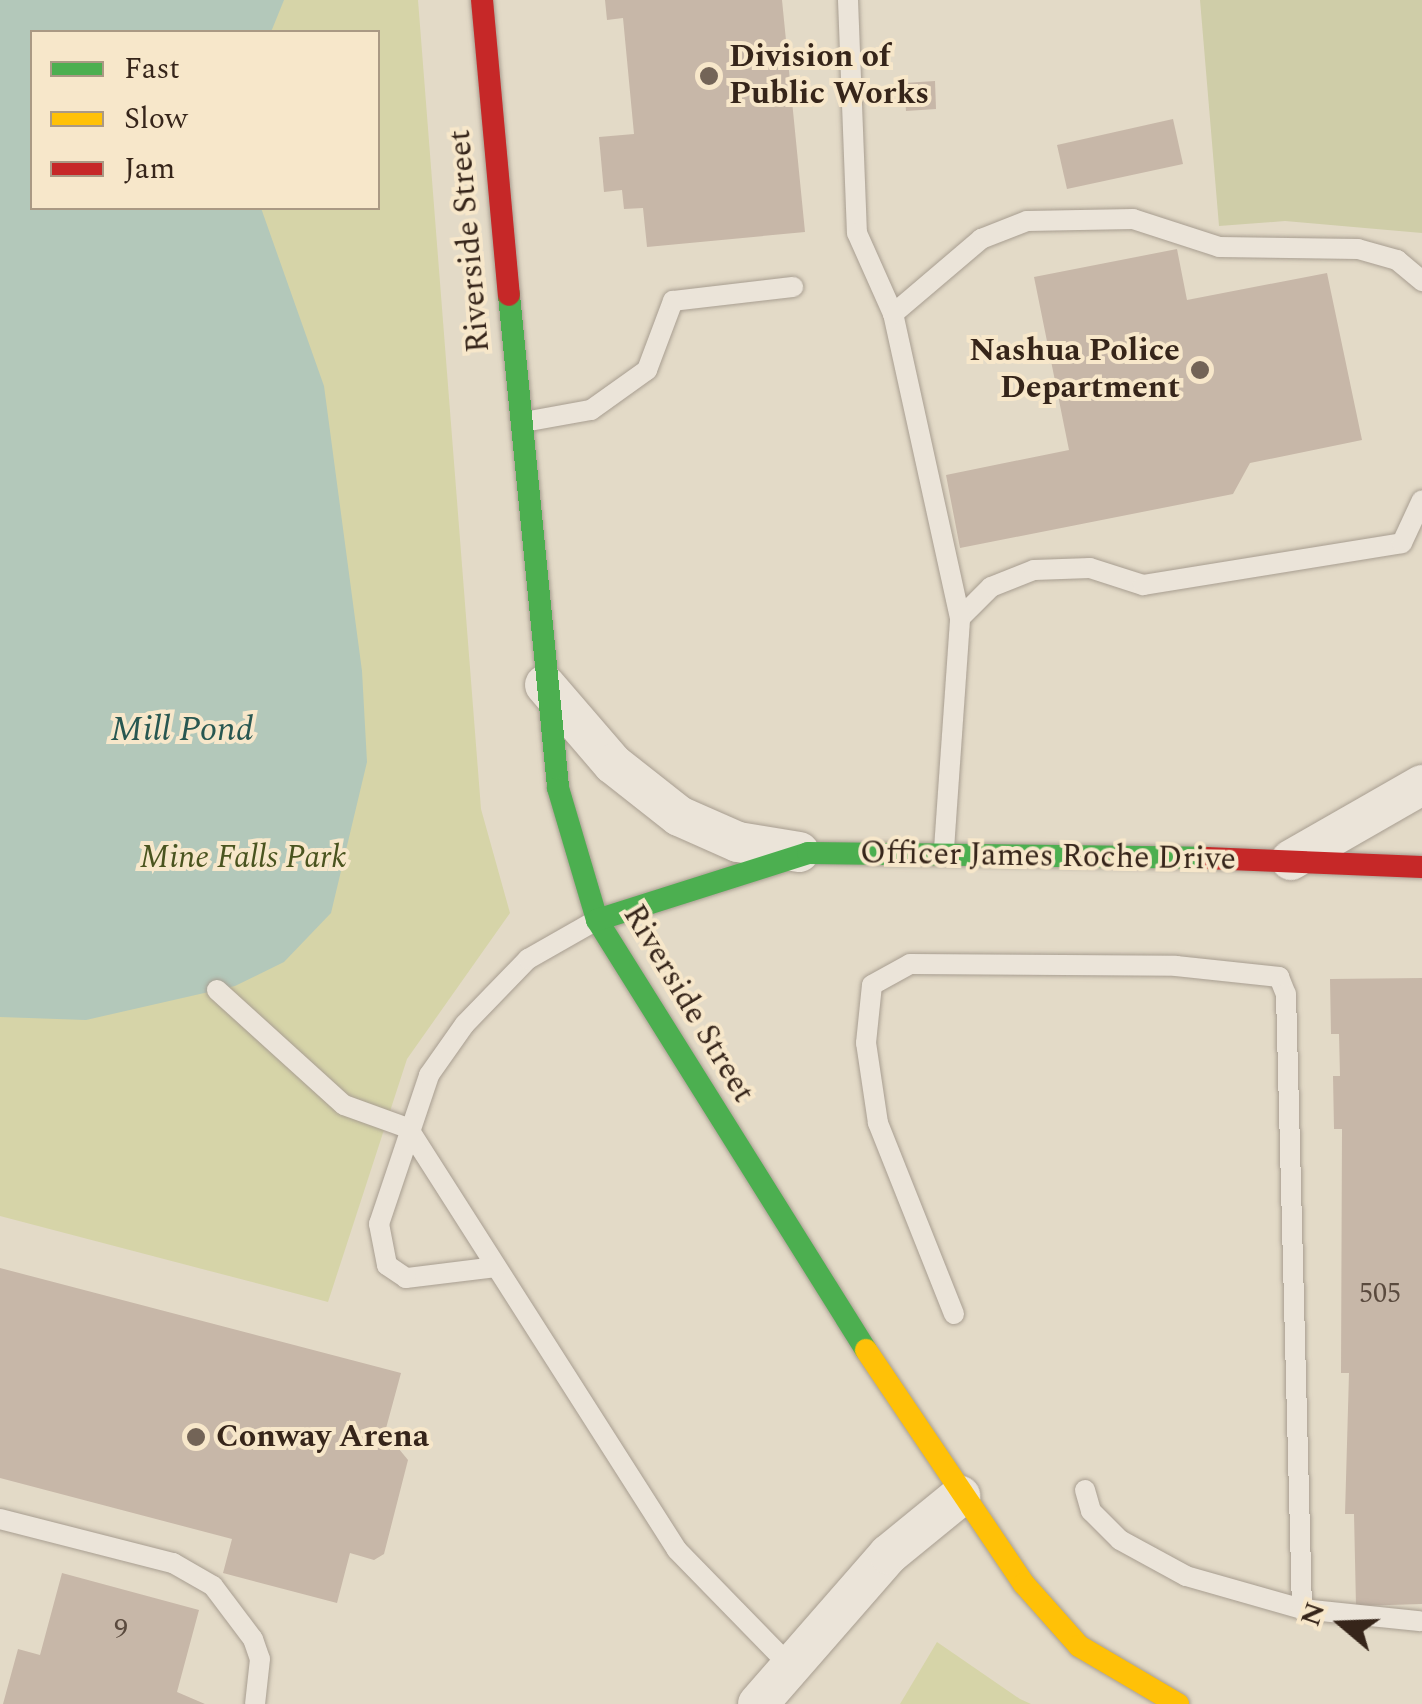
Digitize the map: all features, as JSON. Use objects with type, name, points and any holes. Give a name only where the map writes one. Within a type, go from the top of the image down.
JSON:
[{"type":"street","name":"Riverside Street","points":[[482,0],[545,685],[558,788],[597,920],[960,1496],[1070,1638],[1178,1704]]},
{"type":"street","name":"Officer James Roche Drive","points":[[545,685],[612,764],[679,816],[738,842],[808,854],[944,850],[1422,868]]},
{"type":"street","points":[[1288,862],[1422,785]]},
{"type":"street","name":"Officer James Roche Drive","points":[[597,920],[808,854]]},
{"type":"street","points":[[758,1704],[889,1554],[960,1496]]},
{"type":"lane","points":[[848,0],[857,233],[893,314],[960,618],[944,850]]},
{"type":"lane","points":[[893,314],[981,239],[1027,221],[1133,220],[1218,247],[1358,249],[1397,260],[1422,281]]},
{"type":"lane","points":[[518,424],[592,410],[647,370],[673,302],[793,287]]},
{"type":"lane","points":[[960,618],[991,587],[1034,570],[1090,568],[1143,585],[1402,543],[1422,500]]},
{"type":"lane","points":[[496,1267],[428,1280],[406,1278],[388,1265],[379,1224],[408,1128],[429,1075],[465,1024],[528,959],[597,920]]},
{"type":"lane","points":[[954,1314],[878,1123],[866,1043],[872,985],[910,964],[1158,966],[1279,977],[1286,994],[1302,1608]]},
{"type":"lane","points":[[217,990],[344,1105],[408,1128],[678,1550],[791,1668]]},
{"type":"lane","points":[[1085,1490],[1102,1524],[1147,1558],[1302,1608],[1419,1621]]},
{"type":"lane","points":[[0,1519],[173,1563],[213,1586],[256,1649],[255,1704]]},
{"type":"green space","name":"Mine Falls Park","points":[[0,0],[418,0],[481,809],[510,913],[407,1059],[328,1302],[0,1216]]},
{"type":"green space","points":[[937,1642],[1020,1699],[1031,1704],[900,1704]]},
{"type":"shaded area","points":[[1200,0],[1422,0],[1422,233],[1285,221],[1219,226]]},
{"type":"water","name":"Mill Pond","points":[[0,0],[284,0],[272,30],[30,30],[30,210],[262,210],[324,386],[362,671],[367,762],[331,913],[284,962],[235,986],[86,1020],[0,1017]]},
{"type":"building","name":"Division of Public Works","points":[[605,0],[782,0],[805,232],[647,247],[643,208],[624,209],[622,190],[604,192],[599,137],[634,134],[623,18],[607,20]]},
{"type":"building","points":[[935,81],[936,109],[906,111],[904,83]]},
{"type":"building","points":[[1173,119],[1183,164],[1067,189],[1057,145]]},
{"type":"building","name":"Nashua Police Department","points":[[1177,249],[1187,300],[1327,273],[1362,440],[1250,463],[1233,494],[960,548],[946,475],[1069,450],[1034,277]]},
{"type":"building","points":[[1422,978],[1422,1604],[1356,1606],[1354,1514],[1345,1514],[1349,1373],[1341,1373],[1342,1129],[1334,1129],[1333,1076],[1340,1076],[1339,1034],[1331,1034],[1330,979]]},
{"type":"building","name":"Conway Arena","points":[[0,1268],[401,1373],[385,1432],[408,1460],[384,1554],[374,1560],[350,1553],[337,1603],[223,1573],[232,1539],[0,1478]]},
{"type":"building","points":[[62,1573],[199,1610],[177,1692],[205,1704],[3,1704],[18,1649],[40,1655]]},
{"type":"traffic: fast","points":[[509,295],[558,788],[597,920],[866,1350]]},
{"type":"traffic: fast","points":[[597,920],[808,853],[1206,858]]},
{"type":"traffic: slow","points":[[866,1350],[1024,1584],[1079,1646],[1178,1704]]},
{"type":"traffic: jam","points":[[482,0],[509,295]]},
{"type":"traffic: jam","points":[[1206,858],[1422,867]]},
{"type":"place","name":"Division of Public Works","points":[[709,76]]},
{"type":"place","name":"Nashua Police Department","points":[[1200,370]]},
{"type":"place","name":"Conway Arena","points":[[196,1437]]}]
